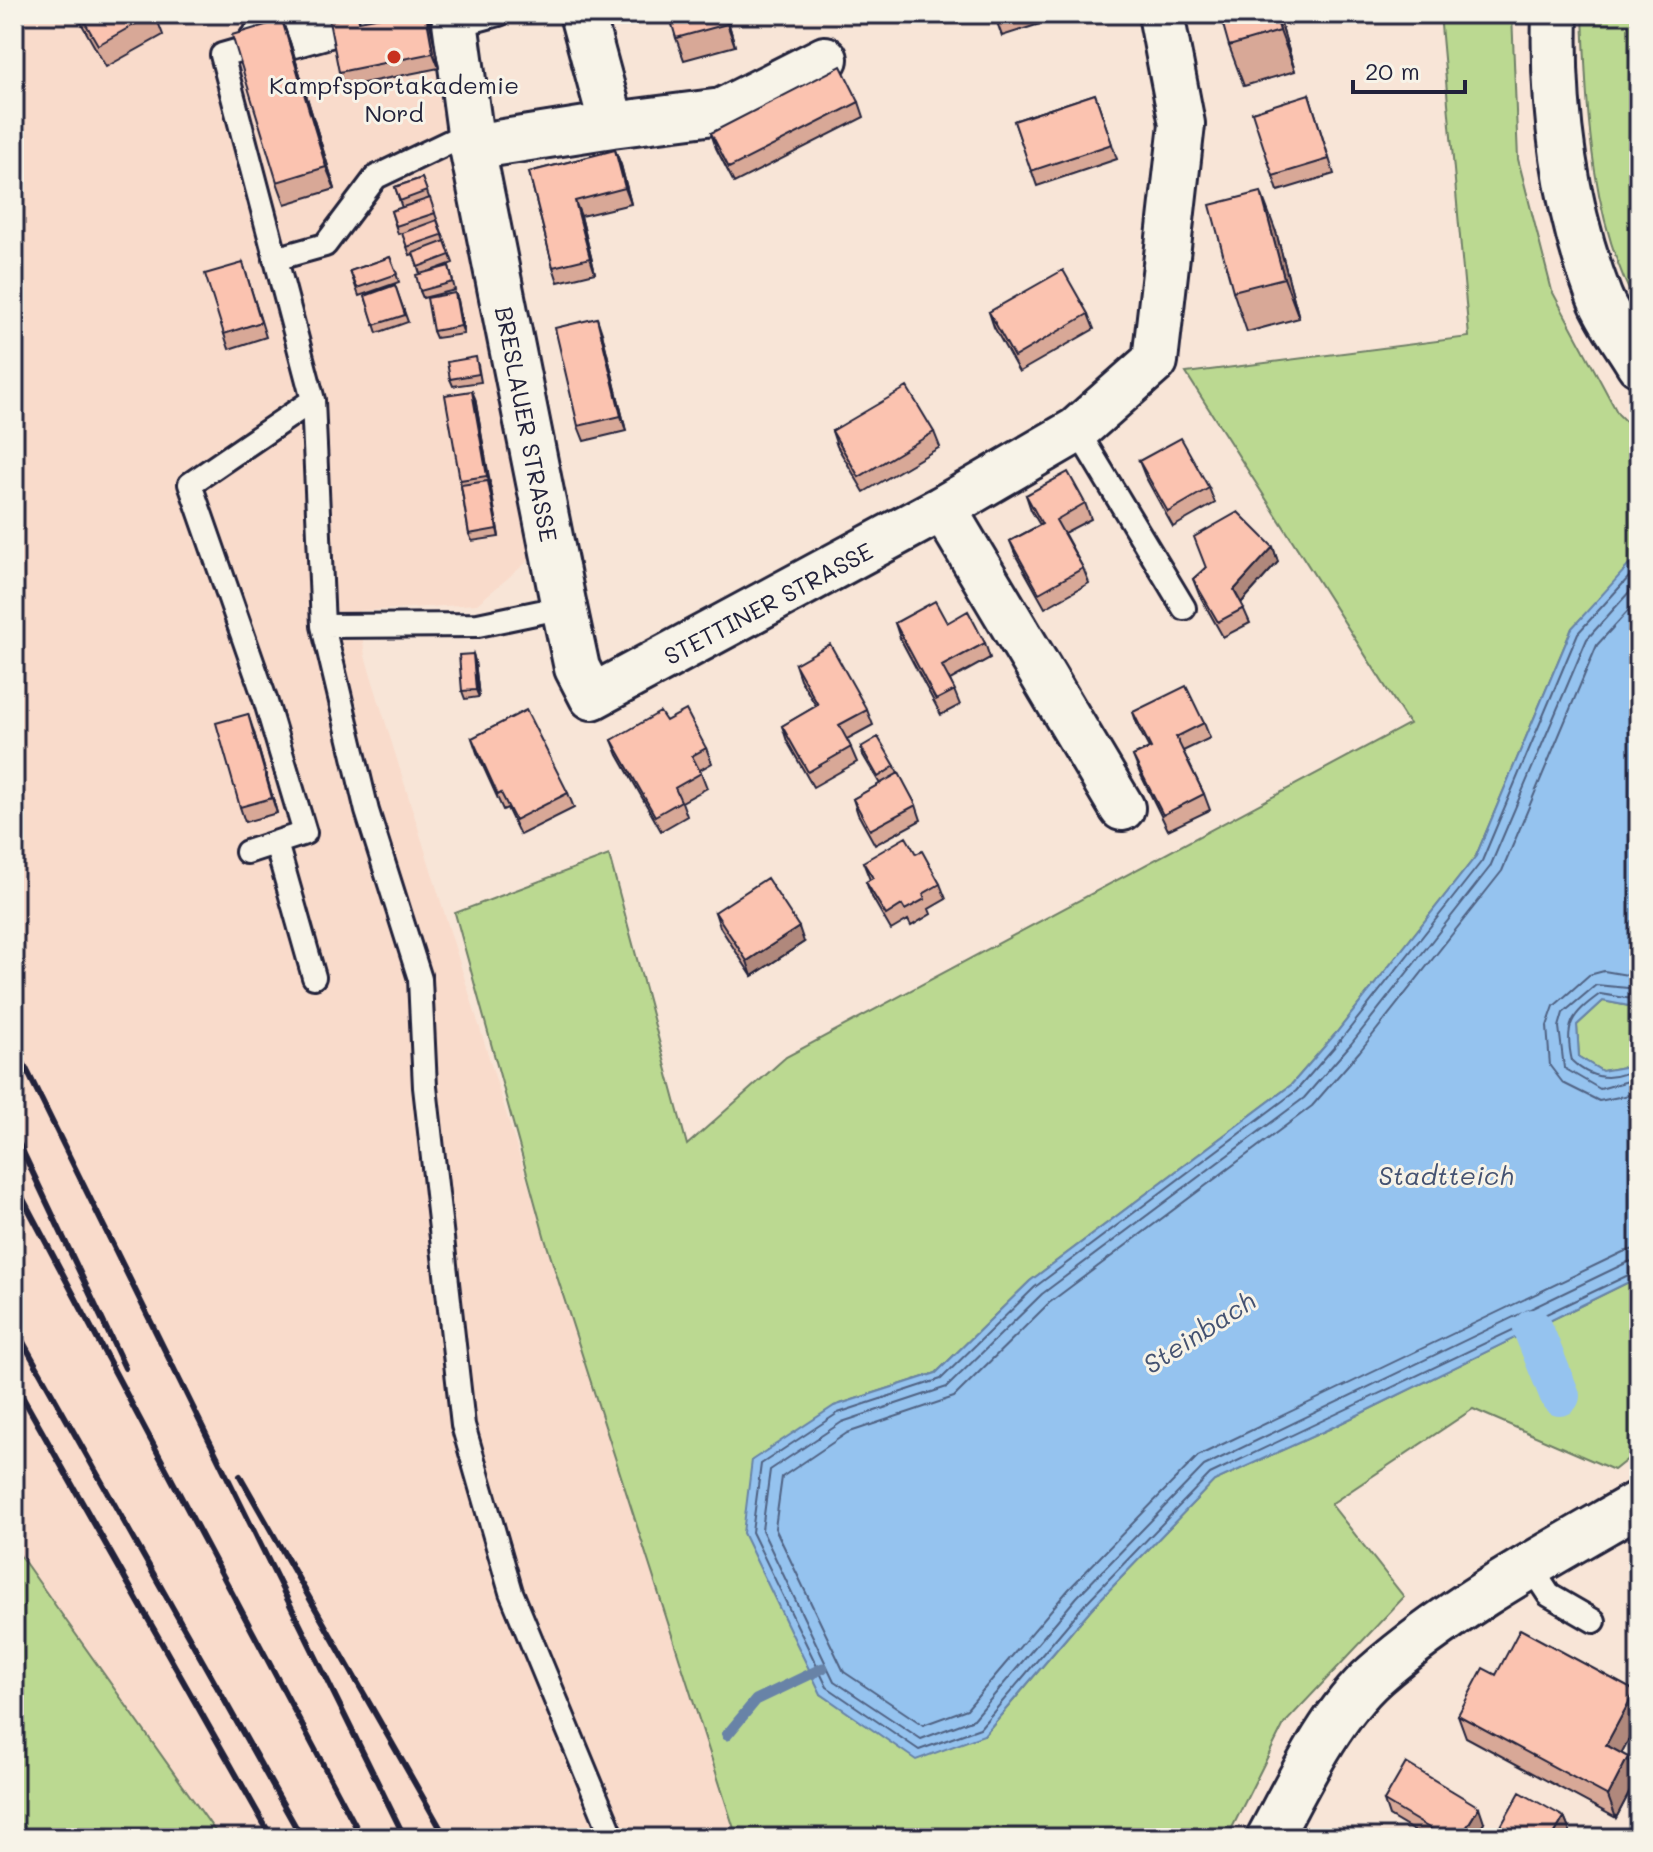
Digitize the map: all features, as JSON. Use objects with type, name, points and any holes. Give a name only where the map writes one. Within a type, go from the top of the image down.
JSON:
[{"type":"street","points":[[260,44],[368,14]]},
{"type":"street","points":[[582,14],[612,125]]},
{"type":"street","name":"STETTINER STRASSE","points":[[592,697],[943,508],[1077,430],[1155,361],[1182,124],[1161,14]]},
{"type":"street","points":[[1555,14],[1558,109],[1569,195],[1600,298],[1639,364]]},
{"type":"street","name":"BRESLAUER STRASSE","points":[[454,20],[471,140],[564,607],[577,668],[592,697]]},
{"type":"street","points":[[471,140],[722,111],[825,59]]},
{"type":"street","points":[[943,508],[1122,808]]},
{"type":"street","points":[[1269,1838],[1318,1746],[1373,1677],[1454,1616],[1530,1566],[1639,1503]]},
{"type":"lane","points":[[454,20],[499,14]]},
{"type":"lane","points":[[260,44],[222,55],[313,400],[323,626],[367,811],[420,979],[425,1087],[463,1425],[511,1592],[613,1838]]},
{"type":"lane","points":[[275,259],[325,245],[376,177],[471,140]]},
{"type":"lane","points":[[247,852],[305,833],[265,699],[190,484],[313,400]]},
{"type":"lane","points":[[1077,430],[1184,608]]},
{"type":"lane","points":[[323,626],[478,625],[564,607]]},
{"type":"lane","points":[[276,843],[314,977]]},
{"type":"lane","points":[[1530,1566],[1549,1595],[1594,1621]]},
{"type":"shaded area","points":[[14,14],[439,14],[533,557],[477,604],[359,611],[365,656],[545,1239],[737,1838],[220,1838],[14,1547]]},
{"type":"green space","points":[[1440,14],[1512,14],[1518,159],[1552,291],[1618,414],[1639,435],[1639,557],[1572,628],[1476,856],[1337,1032],[1291,1085],[1030,1281],[936,1373],[834,1406],[821,1694],[866,1723],[984,1735],[1091,1609],[1214,1481],[1329,1429],[1639,1277],[1639,1450],[1614,1470],[1473,1409],[1331,1504],[1404,1597],[1284,1724],[1227,1838],[737,1838],[545,1239],[455,913],[609,855],[687,1145],[786,1057],[1409,724],[1186,373],[1469,337]]},
{"type":"green space","points":[[1583,14],[1639,14],[1639,310],[1610,240],[1594,166]]},
{"type":"green space","points":[[1603,1001],[1634,1007],[1639,1013],[1639,1057],[1624,1067],[1602,1071],[1579,1057],[1577,1025]]},
{"type":"green space","points":[[14,1547],[220,1838],[14,1838]]},
{"type":"water","name":"Stadtteich","points":[[1637,556],[1639,1013],[1634,1007],[1603,1001],[1577,1025],[1579,1057],[1602,1071],[1624,1067],[1639,1057],[1639,1277],[1329,1429],[1214,1481],[1091,1609],[984,1735],[916,1760],[821,1694],[743,1533],[752,1460],[834,1406],[936,1373],[1030,1281],[1291,1085],[1337,1032],[1476,856],[1572,628]]},
{"type":"building","points":[[80,14],[153,14],[98,45]]},
{"type":"building","points":[[397,14],[426,14],[433,53],[339,72],[329,21],[358,15],[359,21]]},
{"type":"building","points":[[669,14],[724,14],[727,24],[676,38]]},
{"type":"building","points":[[994,14],[1019,14],[996,21]]},
{"type":"building","points":[[1220,14],[1275,14],[1280,31],[1229,46]]},
{"type":"building","points":[[282,20],[326,167],[277,182],[232,35]]},
{"type":"building","points":[[841,66],[859,102],[729,168],[711,133]]},
{"type":"building","points":[[1095,94],[1112,144],[1031,171],[1014,121]]},
{"type":"building","points":[[1309,94],[1329,159],[1273,176],[1252,112]]},
{"type":"building","points":[[615,150],[625,188],[575,201],[590,258],[553,267],[529,172]]},
{"type":"building","points":[[422,178],[427,191],[400,201],[395,187]]},
{"type":"building","points":[[1261,192],[1284,278],[1233,291],[1210,205]]},
{"type":"building","points":[[430,198],[435,213],[396,226],[391,211]]},
{"type":"building","points":[[437,220],[442,235],[407,247],[402,233]]},
{"type":"building","points":[[445,241],[450,255],[418,267],[413,253]]},
{"type":"building","points":[[390,257],[397,274],[357,288],[350,271]]},
{"type":"building","points":[[243,263],[261,322],[224,334],[205,274]]},
{"type":"building","points":[[449,266],[453,282],[420,291],[416,275]]},
{"type":"building","points":[[1063,270],[1088,314],[1014,357],[989,312]]},
{"type":"building","points":[[395,285],[405,315],[374,325],[365,296]]},
{"type":"building","points":[[455,293],[461,326],[433,331],[427,298]]},
{"type":"building","points":[[597,318],[621,416],[578,426],[555,328]]},
{"type":"building","points":[[476,357],[479,374],[450,379],[447,362]]},
{"type":"building","points":[[907,387],[934,432],[859,477],[832,431]]},
{"type":"building","points":[[472,391],[487,476],[460,480],[445,395]]},
{"type":"building","points":[[1181,438],[1209,488],[1168,512],[1139,461]]},
{"type":"building","points":[[1068,472],[1085,503],[1056,520],[1083,568],[1039,593],[1010,541],[1042,524],[1026,495]]},
{"type":"building","points":[[488,481],[497,529],[469,534],[461,485]]},
{"type":"building","points":[[1238,512],[1273,547],[1234,590],[1244,608],[1218,622],[1193,579],[1206,568],[1194,537]]},
{"type":"building","points":[[935,601],[947,623],[968,611],[985,643],[942,666],[955,690],[936,700],[895,623]]},
{"type":"building","points":[[830,644],[867,710],[839,725],[851,747],[808,772],[782,726],[818,705],[795,664]]},
{"type":"building","points":[[473,654],[476,690],[462,691],[459,655]]},
{"type":"building","points":[[1186,686],[1204,723],[1176,737],[1204,794],[1163,815],[1133,756],[1151,748],[1133,712]]},
{"type":"building","points":[[526,710],[568,793],[515,820],[501,793],[498,795],[472,738]]},
{"type":"building","points":[[686,710],[706,748],[692,756],[701,773],[675,788],[681,801],[655,816],[612,740],[660,712],[666,721]]},
{"type":"building","points":[[248,714],[272,798],[240,807],[216,723]]},
{"type":"building","points":[[878,737],[895,766],[878,777],[861,747]]},
{"type":"building","points":[[899,773],[916,805],[870,830],[853,799]]},
{"type":"building","points":[[906,837],[916,854],[922,851],[940,884],[923,894],[925,899],[905,910],[902,905],[886,915],[866,882],[873,878],[863,862]]},
{"type":"building","points":[[767,878],[799,927],[747,961],[715,912]]},
{"type":"building","points":[[1520,1629],[1635,1691],[1606,1745],[1628,1757],[1608,1796],[1458,1715],[1483,1668],[1496,1675]]},
{"type":"building","points":[[1406,1763],[1479,1807],[1460,1838],[1446,1838],[1384,1801]]},
{"type":"building","points":[[1520,1792],[1564,1817],[1552,1838],[1523,1838],[1501,1826]]},
{"type":"waterway","points":[[1533,1329],[1560,1396]]},
{"type":"waterway","name":"Steinbach","points":[[727,1735],[756,1700],[823,1668]]},
{"type":"railway","points":[[14,1044],[405,1838]]},
{"type":"railway","points":[[14,1133],[125,1368]]},
{"type":"railway","points":[[14,1182],[362,1838]]},
{"type":"railway","points":[[14,1326],[302,1838]]},
{"type":"railway","points":[[14,1382],[272,1838]]},
{"type":"railway","points":[[240,1476],[446,1838]]},
{"type":"place","name":"Kampfsportakademie Nord","points":[[394,57]]}]
